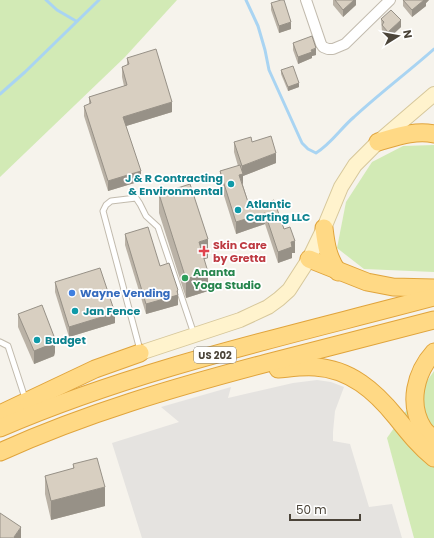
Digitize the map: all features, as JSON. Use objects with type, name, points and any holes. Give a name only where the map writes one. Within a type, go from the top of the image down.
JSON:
[{"type":"highway","points":[[378,142],[410,134],[434,134]]},
{"type":"highway","points":[[324,228],[326,247],[331,262],[338,272]]},
{"type":"highway","points":[[309,259],[338,272],[367,282],[393,287],[434,288]]},
{"type":"highway","name":"US 202","points":[[0,428],[89,392],[160,369],[434,297]]},
{"type":"highway","name":"US 202","points":[[0,452],[40,434],[103,410],[232,373],[434,320]]},
{"type":"highway","points":[[434,352],[422,370],[416,387],[415,396],[417,416],[424,429],[434,440]]},
{"type":"highway","points":[[0,414],[96,369],[140,353]]},
{"type":"highway","points":[[232,373],[314,367],[326,368],[346,375],[364,384],[379,397],[419,445],[434,458]]},
{"type":"main road","points":[[140,353],[240,320],[268,307],[289,290],[309,259],[347,177],[355,165],[378,142],[434,94]]},
{"type":"street","points":[[306,0],[321,44],[328,49],[336,48],[345,44],[390,0]]},
{"type":"lane","points":[[140,353],[103,211],[106,205],[111,201],[136,198],[146,216],[158,226],[194,335]]},
{"type":"lane","points":[[0,342],[8,346],[26,401]]},
{"type":"green space","points":[[0,0],[177,0],[125,57],[0,177]]},
{"type":"green space","points":[[434,145],[434,272],[364,269],[337,248],[346,202],[372,162],[403,146]]},
{"type":"green space","points":[[434,371],[434,538],[414,538],[387,438]]},
{"type":"shaded area","points":[[317,380],[331,382],[344,387],[335,411],[333,441],[350,444],[369,507],[392,504],[402,538],[142,538],[112,443],[179,422],[161,407],[231,387],[228,398],[293,383]]},
{"type":"building","points":[[284,0],[291,22],[279,26],[271,3]]},
{"type":"building","points":[[335,0],[354,0],[343,10]]},
{"type":"building","points":[[403,0],[424,0],[412,10]]},
{"type":"building","points":[[391,10],[401,20],[388,32],[382,25],[384,22],[381,19]]},
{"type":"building","points":[[312,36],[316,48],[311,50],[312,52],[298,57],[293,43]]},
{"type":"building","points":[[156,49],[172,102],[123,117],[141,171],[108,181],[84,106],[91,103],[89,97],[127,85],[122,67],[129,64],[127,58]]},
{"type":"building","points":[[293,66],[299,83],[288,87],[281,70]]},
{"type":"building","points":[[271,136],[276,153],[242,166],[234,142],[251,137],[252,142]]},
{"type":"building","points":[[240,165],[243,174],[239,175],[250,208],[274,200],[284,229],[290,227],[295,241],[291,242],[292,247],[278,252],[265,213],[236,222],[220,171]]},
{"type":"building","points":[[190,184],[208,239],[199,242],[208,272],[186,279],[159,194]]},
{"type":"building","points":[[148,227],[160,266],[169,263],[178,290],[178,295],[146,304],[125,234]]},
{"type":"building","points":[[100,268],[115,313],[69,327],[55,282]]},
{"type":"building","points":[[42,305],[55,339],[54,343],[34,351],[18,314]]},
{"type":"building","points":[[97,458],[105,487],[51,501],[45,476],[74,468],[73,464]]},
{"type":"building","points":[[0,513],[21,527],[14,537],[15,538],[0,538]]},
{"type":"waterway","points":[[46,0],[57,10],[76,21]]},
{"type":"waterway","points":[[0,94],[25,72],[99,0]]},
{"type":"waterway","points":[[246,0],[258,26],[269,70],[302,143],[308,149],[316,153],[326,145],[349,121],[434,49]]},
{"type":"place","name":"J & R Contracting & Environmental","points":[[231,184]]},
{"type":"place","name":"Atlantic Carting LLC","points":[[238,210]]},
{"type":"place","name":"Skin Care by Gretta","points":[[204,251]]},
{"type":"place","name":"Ananta Yoga Studio","points":[[185,278]]},
{"type":"place","name":"Wayne Vending","points":[[72,293]]},
{"type":"place","name":"Jan Fence","points":[[75,311]]},
{"type":"place","name":"Budget","points":[[37,340]]}]
